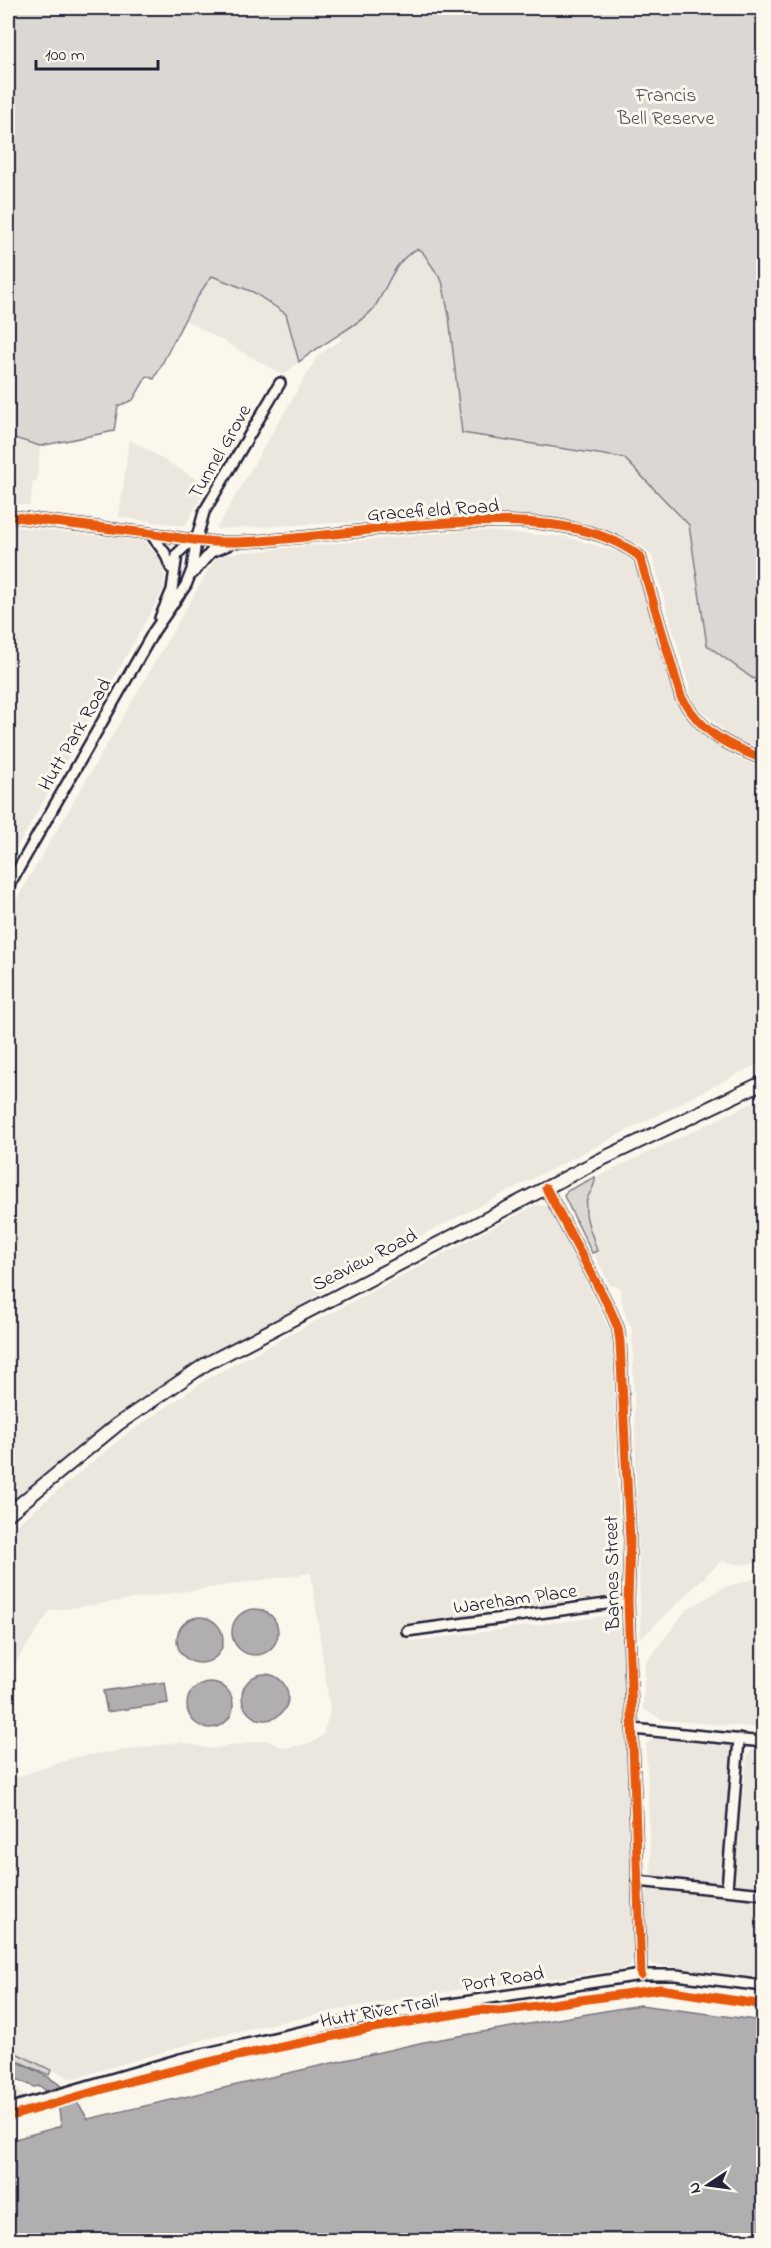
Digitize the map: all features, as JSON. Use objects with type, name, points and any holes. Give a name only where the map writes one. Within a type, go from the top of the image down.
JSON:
[{"type":"main road","name":"Seaview Road","points":[[8,1514],[118,1424],[206,1364],[546,1188],[764,1082]]},
{"type":"street","name":"Tunnel Grove","points":[[194,540],[204,512],[280,382]]},
{"type":"street","name":"Gracefield Road","points":[[8,516],[194,540],[236,542],[501,521],[582,531],[608,539],[629,548],[640,557],[681,697],[690,712],[713,736],[732,747],[764,759]]},
{"type":"street","points":[[151,534],[165,553],[173,579]]},
{"type":"street","name":"Hutt Park Road","points":[[190,577],[195,549],[194,540]]},
{"type":"street","name":"Hutt Park Road","points":[[154,631],[172,590],[177,554],[194,540]]},
{"type":"street","name":"Hutt Park Road","points":[[8,887],[154,631],[190,577],[211,552],[236,542]]},
{"type":"street","name":"Barnes Street","points":[[546,1188],[609,1307],[619,1334],[630,1540],[628,1601],[641,1975]]},
{"type":"street","name":"Wareham Place","points":[[407,1631],[628,1601]]},
{"type":"street","points":[[633,1729],[764,1742]]},
{"type":"street","points":[[727,1889],[739,1739]]},
{"type":"street","points":[[637,1881],[764,1894]]},
{"type":"street","name":"Port Road","points":[[8,2109],[180,2060],[372,2016],[641,1975],[676,1975],[764,1986]]},
{"type":"shaded area","points":[[417,249],[422,250],[442,281],[449,316],[462,433],[624,458],[689,525],[707,645],[752,678],[763,681],[763,750],[730,737],[694,703],[652,556],[641,545],[585,522],[509,514],[216,529],[318,355],[341,340],[338,334],[373,310],[392,273],[406,257]]},
{"type":"shaded area","points":[[212,276],[253,292],[286,314],[299,362],[283,375],[186,320],[193,300]]},
{"type":"shaded area","points":[[8,436],[40,446],[37,481],[33,481],[30,506],[8,503]]},
{"type":"shaded area","points":[[129,439],[208,486],[185,526],[119,517]]},
{"type":"shaded area","points":[[8,526],[144,541],[163,561],[165,577],[163,591],[8,863]]},
{"type":"shaded area","points":[[471,530],[567,537],[622,553],[638,568],[667,672],[683,713],[708,739],[735,757],[763,768],[763,1061],[366,1264],[305,1303],[177,1376],[112,1422],[8,1508],[8,914],[215,559],[227,554]]},
{"type":"shaded area","points":[[763,1098],[763,1561],[740,1565],[721,1561],[641,1639],[632,1328],[625,1315],[619,1287],[610,1285],[564,1196],[567,1191]]},
{"type":"shaded area","points":[[536,1205],[549,1206],[555,1216],[612,1335],[621,1584],[613,1595],[406,1626],[401,1634],[412,1641],[614,1615],[620,1619],[623,1625],[634,1959],[628,1967],[619,1970],[450,1991],[353,2007],[220,2035],[72,2079],[8,2049],[8,1780],[76,1757],[179,1742],[212,1749],[265,1740],[285,1748],[312,1743],[323,1735],[330,1711],[311,1573],[50,1611],[8,1674],[8,1532],[124,1436],[212,1376]]},
{"type":"shaded area","points":[[763,1576],[763,1728],[663,1720],[643,1709],[645,1664],[686,1610],[725,1587]]},
{"type":"shaded area","points":[[255,1609],[271,1616],[278,1632],[271,1648],[255,1655],[239,1648],[232,1632],[239,1616]]},
{"type":"shaded area","points":[[200,1617],[216,1624],[223,1640],[216,1656],[200,1663],[184,1656],[177,1640],[184,1624]]},
{"type":"shaded area","points":[[265,1674],[281,1681],[288,1697],[281,1713],[265,1720],[249,1713],[242,1697],[249,1681]]},
{"type":"shaded area","points":[[165,1682],[168,1703],[107,1712],[103,1691]]},
{"type":"shaded area","points":[[210,1682],[226,1689],[233,1705],[226,1721],[210,1728],[194,1721],[187,1705],[194,1689]]},
{"type":"shaded area","points":[[652,1739],[730,1746],[735,1751],[724,1880],[716,1885],[655,1879],[651,1873],[646,1744]]},
{"type":"shaded area","points":[[753,1749],[763,1750],[763,1891],[736,1888],[733,1884],[747,1756]]},
{"type":"shaded area","points":[[649,1889],[763,1900],[763,1979],[652,1964],[645,1958],[643,1895]]},
{"type":"shaded area","points":[[640,2005],[763,2021],[763,2240],[8,2240],[8,2141],[61,2126],[58,2101],[40,2086],[34,2087],[8,2075],[8,2057],[54,2080],[80,2106],[88,2119],[424,2042]]},
{"type":"shaded area","points":[[8,2084],[19,2089],[23,2098],[8,2103]]},
{"type":"green space","name":"Francis Bell Reserve","points":[[8,8],[763,8],[763,681],[752,678],[707,645],[689,525],[624,458],[462,433],[449,316],[442,281],[422,251],[417,249],[402,260],[369,314],[299,362],[286,314],[253,292],[212,276],[188,313],[154,379],[147,376],[133,400],[118,406],[114,431],[40,446],[8,436]]},
{"type":"green space","points":[[595,1177],[595,1183],[586,1205],[587,1219],[597,1251],[592,1253],[564,1196],[567,1191]]},
{"type":"green space","points":[[8,2049],[51,2070],[49,2075],[8,2057]]},
{"type":"cycle path","points":[[8,516],[211,542],[266,541],[378,529],[497,521],[553,525],[601,536],[640,557],[681,697],[689,709],[707,729],[726,743],[764,759]]},
{"type":"cycle path","points":[[546,1188],[609,1307],[618,1328],[620,1342],[630,1541],[628,1601],[641,1975]]},
{"type":"cycle path","name":"Hutt River Trail","points":[[8,2117],[134,2080],[218,2060],[373,2028],[479,2010],[501,2011],[660,1989],[764,2005]]}]
